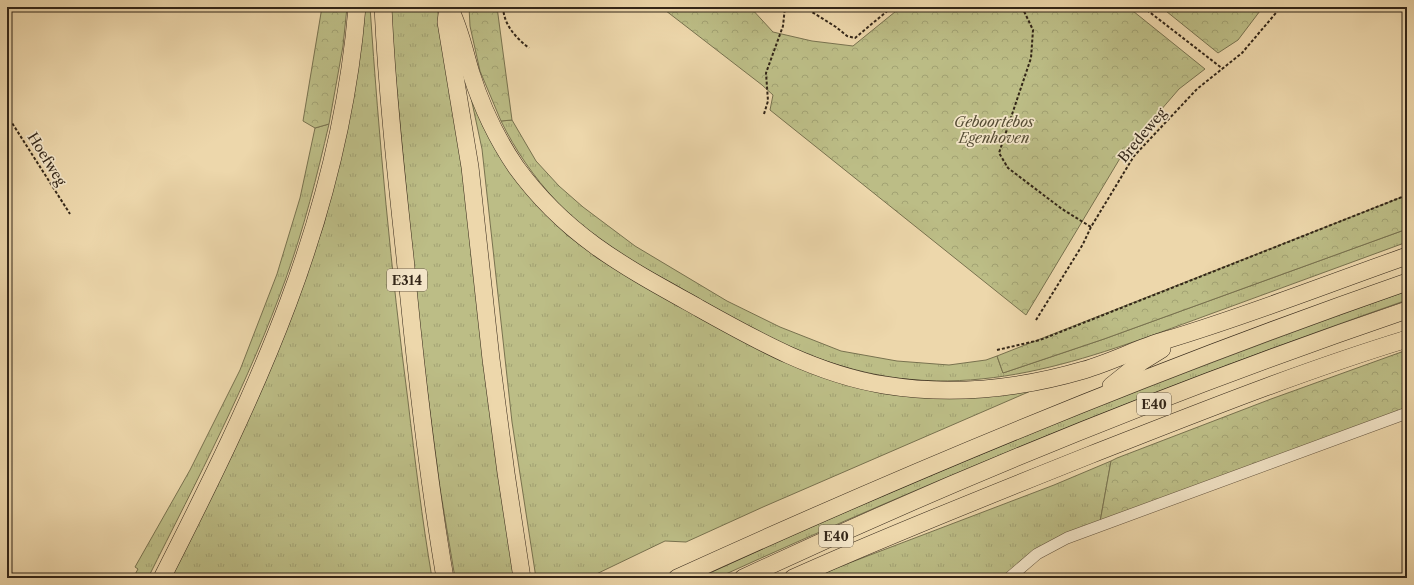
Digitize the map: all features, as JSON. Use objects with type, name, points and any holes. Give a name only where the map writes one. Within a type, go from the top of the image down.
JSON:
[{"type":"highway","points":[[162,578],[251,395],[283,319],[297,281],[318,216],[339,135],[351,69],[357,7]]},
{"type":"highway","name":"E314","points":[[383,7],[387,81],[411,322],[431,491],[445,578]]},
{"type":"highway","points":[[449,7],[456,21],[478,90],[496,133],[514,164],[555,213],[581,237],[636,273],[791,357],[830,372],[883,385],[934,390],[983,390],[1030,383],[1086,370],[1165,340],[1191,334],[1407,256]]},
{"type":"highway","points":[[449,7],[446,22],[470,167],[494,382],[522,578]]},
{"type":"highway","name":"E40","points":[[677,578],[923,468],[1099,396],[1407,282]]},
{"type":"highway","name":"E40","points":[[743,578],[807,548],[1047,445],[1381,318],[1407,310]]},
{"type":"highway","points":[[1381,318],[1407,323]]},
{"type":"highway","points":[[1099,396],[1141,362],[1191,334]]},
{"type":"highway","points":[[793,578],[919,524],[1168,424],[1357,354],[1407,339]]},
{"type":"street","points":[[1008,578],[1037,554],[1067,538],[1407,413]]},
{"type":"path","points":[[503,7],[511,32],[529,48]]},
{"type":"path","points":[[764,114],[768,102],[766,73],[783,26],[785,7]]},
{"type":"path","points":[[804,7],[836,27],[847,36],[855,38],[892,7]]},
{"type":"path","points":[[1022,7],[1033,30],[1031,58],[999,153],[1008,168],[1062,209],[1091,227]]},
{"type":"path","points":[[1143,7],[1222,69]]},
{"type":"path","name":"Bredeweg","points":[[1036,320],[1083,244],[1091,227],[1134,156],[1197,89],[1242,53],[1281,7]]},
{"type":"path","name":"Hoefweg","points":[[7,115],[70,214]]},
{"type":"path","points":[[997,350],[1040,340],[1407,195]]},
{"type":"green space","points":[[322,7],[347,7],[343,46],[329,124],[315,128],[303,121]]},
{"type":"green space","points":[[365,7],[370,7],[381,155],[396,303],[419,490],[432,578],[169,578],[294,308],[324,224],[344,138]]},
{"type":"green space","points":[[389,7],[437,7],[454,107],[516,578],[455,578],[440,488],[420,335]]},
{"type":"green space","points":[[469,7],[497,7],[512,120],[501,121],[480,71],[470,26]]},
{"type":"green space","name":"Geboortebos Egenhoven","points":[[661,7],[750,7],[773,32],[812,41],[853,46],[901,7],[1128,7],[1205,69],[1179,89],[1122,155],[1026,315],[770,110],[773,95]]},
{"type":"green space","points":[[1161,7],[1263,7],[1238,40],[1218,53]]},
{"type":"green space","points":[[470,93],[518,182],[540,209],[567,235],[597,258],[644,286],[852,385],[1033,390],[686,542],[665,541],[588,578],[536,578],[512,422],[482,149]]},
{"type":"green space","points":[[512,120],[536,161],[559,186],[583,207],[635,246],[727,301],[780,327],[841,351],[897,361],[949,365],[986,360],[997,356],[1003,373],[1104,339],[1407,229],[1407,242],[1116,348],[1071,361],[1027,372],[982,379],[936,381],[890,377],[842,366],[801,352],[781,343],[724,313],[611,248],[573,218],[540,183],[513,143],[501,121]]},
{"type":"green space","points":[[329,124],[299,240],[256,355],[222,430],[148,578],[133,578],[138,569],[135,567],[190,470],[240,370],[277,274],[300,198],[315,128]]},
{"type":"green space","points":[[1407,195],[1407,229],[1104,339],[1003,373],[997,356]]},
{"type":"green space","points":[[1407,291],[1407,300],[1319,331],[1059,431],[973,466],[717,578],[699,578],[873,500],[1050,426],[1317,323]]},
{"type":"green space","points":[[1407,350],[1407,410],[1100,522],[1111,461],[1271,399]]},
{"type":"green space","points":[[1111,461],[1100,522],[1014,567],[1003,578],[813,578],[1054,485]]}]
